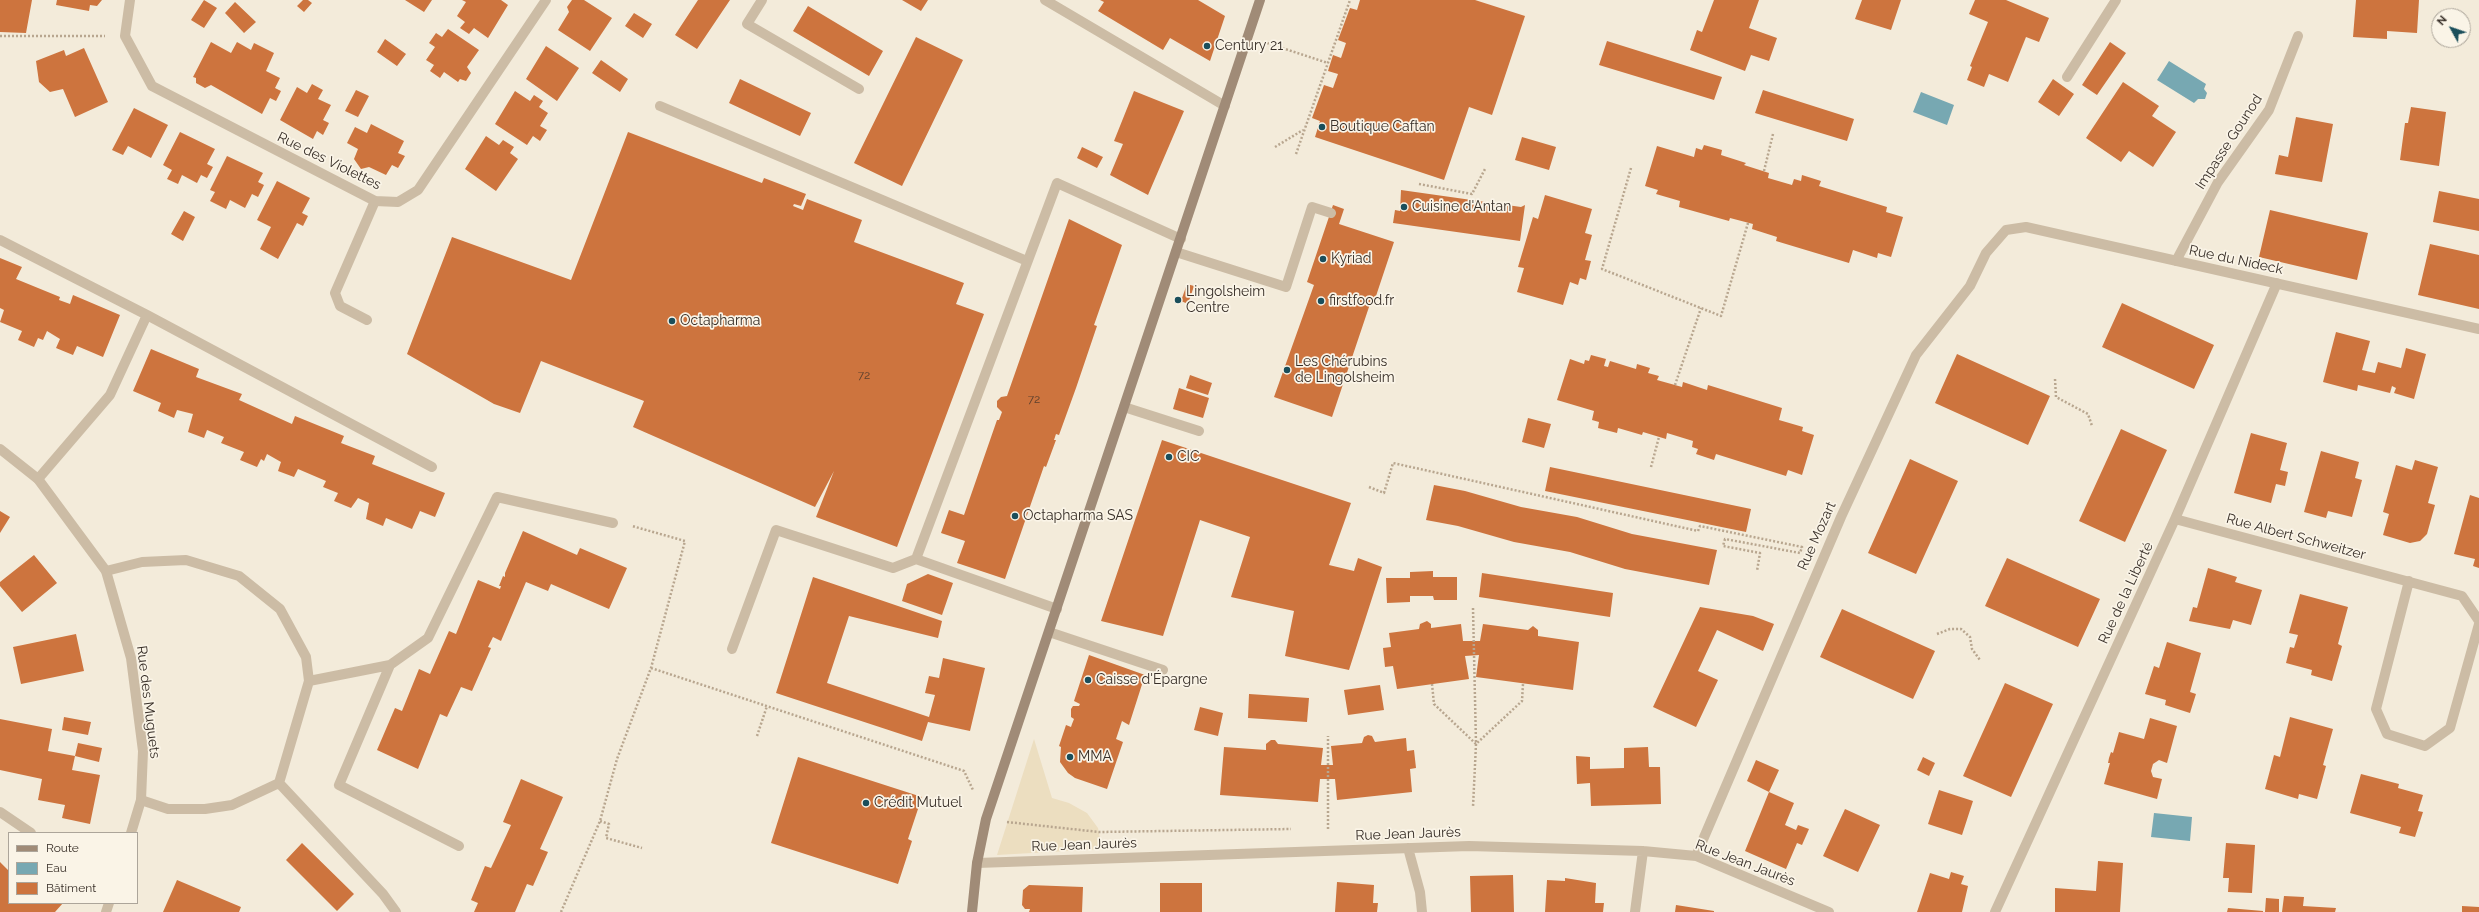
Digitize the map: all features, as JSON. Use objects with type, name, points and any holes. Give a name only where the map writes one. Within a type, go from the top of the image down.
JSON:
[{"type":"main road","points":[[972,912],[977,863],[986,820],[1260,0]]},
{"type":"street","points":[[125,36],[130,0]]},
{"type":"street","name":"Rue des Violettes","points":[[125,36],[152,86],[375,201],[398,202],[418,190],[546,0]]},
{"type":"street","points":[[762,0],[747,24],[859,89]]},
{"type":"street","points":[[1045,0],[1225,106]]},
{"type":"street","points":[[2067,77],[2116,0]]},
{"type":"street","name":"Impasse Gounod","points":[[2176,261],[2218,182],[2269,110],[2298,36]]},
{"type":"street","points":[[660,106],[1027,261]]},
{"type":"street","points":[[916,559],[1057,183],[1181,239]]},
{"type":"street","points":[[367,320],[340,306],[335,293],[375,201]]},
{"type":"street","points":[[1176,252],[1286,287],[1312,207],[1330,213]]},
{"type":"street","name":"Rue du Nideck","points":[[1993,243],[2006,230],[2026,227],[2276,282],[2479,329]]},
{"type":"street","points":[[0,240],[147,315],[432,467]]},
{"type":"street","name":"Rue Mozart","points":[[1696,856],[1840,516],[1916,355],[1970,286],[1986,252],[1993,243]]},
{"type":"street","name":"Rue de la Liberté","points":[[1995,912],[2175,519],[2276,282]]},
{"type":"street","points":[[38,479],[110,395],[147,315]]},
{"type":"street","points":[[1124,407],[1199,431]]},
{"type":"street","name":"Rue des Muguets","points":[[0,449],[38,479],[106,571],[131,658],[143,751],[141,800],[131,832]]},
{"type":"street","points":[[309,681],[390,664],[428,638],[497,497],[613,523]]},
{"type":"street","name":"Rue Albert Schweitzer","points":[[2175,519],[2410,581],[2462,596],[2479,623],[2450,728],[2425,746],[2387,734],[2376,708],[2410,581]]},
{"type":"street","points":[[732,649],[776,530],[894,568],[916,559],[1057,609]]},
{"type":"street","points":[[106,571],[142,562],[186,560],[239,576],[280,609],[306,657],[309,681],[279,783],[232,805],[205,809],[168,809],[141,800]]},
{"type":"street","points":[[1049,632],[1163,670]]},
{"type":"street","points":[[390,664],[339,785],[459,846]]},
{"type":"street","points":[[279,783],[383,894],[396,912]]},
{"type":"street","points":[[0,812],[30,832]]},
{"type":"street","name":"Rue Jean Jaurès","points":[[977,863],[1501,845],[1643,851],[1696,856],[1829,912]]},
{"type":"street","points":[[1408,848],[1420,892],[1422,912]]},
{"type":"street","points":[[1635,912],[1643,851]]},
{"type":"path","points":[[1296,154],[1350,0]]},
{"type":"path","points":[[0,36],[125,36]]},
{"type":"path","points":[[1248,37],[1328,63]]},
{"type":"path","points":[[1275,147],[1304,130]]},
{"type":"path","points":[[1764,171],[1773,134]]},
{"type":"path","points":[[1631,168],[1602,269],[1721,316],[1748,223]]},
{"type":"path","points":[[1419,184],[1472,194],[1485,169]]},
{"type":"path","points":[[1675,385],[1701,308]]},
{"type":"path","points":[[2055,379],[2056,397],[2088,414],[2092,426]]},
{"type":"path","points":[[1651,466],[1659,437]]},
{"type":"path","points":[[1369,487],[1384,493],[1393,463],[1698,531],[1700,526],[1802,547],[1800,553],[1725,539],[1723,546],[1760,553],[1757,571]]},
{"type":"path","points":[[561,912],[600,821],[617,759],[651,668],[685,541],[641,527],[613,523]]},
{"type":"path","points":[[1473,608],[1476,744],[1473,807]]},
{"type":"path","points":[[1937,634],[1950,629],[1961,629],[1970,637],[1972,649],[1980,660]]},
{"type":"path","points":[[651,668],[964,771],[986,820],[1099,832],[1296,829]]},
{"type":"path","points":[[1432,684],[1434,704],[1476,744]]},
{"type":"path","points":[[1476,744],[1522,701],[1524,684]]},
{"type":"path","points":[[757,736],[767,706]]},
{"type":"path","points":[[1328,736],[1328,829]]},
{"type":"path","points":[[600,821],[610,824],[606,838],[642,848]]},
{"type":"path","points":[[1320,829],[1336,829]]},
{"type":"shaded area","points":[[1034,739],[1052,798],[1069,803],[1087,813],[1098,828],[1102,849],[997,855]]},
{"type":"water","points":[[2169,61],[2206,84],[2204,89],[2207,93],[2205,99],[2198,99],[2194,103],[2157,80]]},
{"type":"water","points":[[1921,92],[1954,105],[1947,125],[1913,112]]},
{"type":"water","points":[[2154,813],[2192,817],[2190,841],[2151,837]]},
{"type":"building","points":[[0,0],[32,0],[26,33],[0,32]]},
{"type":"building","points":[[57,0],[102,0],[97,6],[90,5],[89,11],[56,5]]},
{"type":"building","points":[[204,0],[217,8],[204,28],[191,20]]},
{"type":"building","points":[[303,0],[308,0],[312,3],[304,12],[297,6]]},
{"type":"building","points":[[405,0],[432,0],[424,12]]},
{"type":"building","points":[[462,0],[501,0],[508,5],[488,38],[474,28],[469,34],[460,28],[465,22],[457,16],[466,2]]},
{"type":"building","points":[[572,0],[584,0],[612,18],[590,51],[558,30],[569,12],[567,7]]},
{"type":"building","points":[[698,0],[730,0],[697,49],[675,35]]},
{"type":"building","points":[[902,0],[928,0],[921,11]]},
{"type":"building","points":[[1100,0],[1198,0],[1225,16],[1210,61],[1170,38],[1163,50],[1098,11],[1104,2]]},
{"type":"building","points":[[1360,0],[1475,0],[1525,16],[1492,115],[1469,107],[1444,180],[1315,137],[1320,121],[1312,118],[1324,85],[1333,88],[1338,74],[1328,71],[1333,55],[1341,58],[1346,43],[1338,40],[1350,8],[1357,10]]},
{"type":"building","points":[[1714,0],[1759,0],[1749,28],[1777,38],[1769,61],[1751,55],[1745,71],[1690,50],[1697,30],[1702,32]]},
{"type":"building","points":[[1862,0],[1901,0],[1891,30],[1855,19]]},
{"type":"building","points":[[1975,0],[2006,0],[2049,18],[2039,42],[2026,37],[2008,82],[1989,74],[1984,87],[1967,80],[1972,67],[1970,66],[1988,22],[1969,14]]},
{"type":"building","points":[[2356,0],[2419,0],[2417,33],[2387,31],[2387,39],[2353,37]]},
{"type":"building","points":[[235,2],[256,22],[244,33],[225,13]]},
{"type":"building","points":[[808,6],[883,51],[869,76],[793,31]]},
{"type":"building","points":[[634,13],[652,24],[643,38],[625,26]]},
{"type":"building","points":[[448,29],[479,50],[467,67],[471,73],[466,81],[460,79],[458,82],[444,72],[440,78],[430,71],[434,65],[426,60],[435,47],[429,43],[436,33],[442,37]]},
{"type":"building","points":[[916,37],[963,60],[902,186],[854,163]]},
{"type":"building","points":[[385,39],[406,54],[397,66],[377,52]]},
{"type":"building","points":[[1607,41],[1722,77],[1714,100],[1599,65]]},
{"type":"building","points":[[211,42],[231,53],[237,42],[251,50],[254,43],[274,53],[266,71],[280,78],[275,88],[281,91],[276,101],[270,98],[262,114],[211,85],[205,88],[196,83],[196,78],[193,77]]},
{"type":"building","points":[[2110,42],[2126,53],[2097,95],[2082,85]]},
{"type":"building","points":[[546,46],[579,68],[557,101],[526,79]]},
{"type":"building","points":[[84,48],[108,102],[75,117],[63,89],[50,92],[39,82],[36,61],[64,50],[66,56]]},
{"type":"building","points":[[601,60],[628,79],[620,92],[592,73]]},
{"type":"building","points":[[740,79],[811,113],[800,136],[729,103]]},
{"type":"building","points":[[2053,79],[2074,94],[2059,116],[2038,102]]},
{"type":"building","points":[[2123,82],[2159,106],[2152,116],[2176,132],[2153,167],[2129,151],[2121,162],[2086,138]]},
{"type":"building","points":[[312,84],[323,90],[318,99],[331,105],[323,120],[329,123],[323,135],[317,131],[313,139],[280,120],[297,87],[307,93]]},
{"type":"building","points":[[356,90],[369,96],[358,117],[345,111]]},
{"type":"building","points":[[1763,90],[1854,119],[1847,141],[1755,113]]},
{"type":"building","points":[[515,91],[530,101],[534,95],[543,101],[539,107],[548,113],[540,126],[547,130],[540,141],[533,136],[527,145],[495,124]]},
{"type":"building","points":[[1134,91],[1184,111],[1148,195],[1110,175],[1123,144],[1114,141]]},
{"type":"building","points":[[2411,107],[2446,112],[2439,166],[2400,160],[2405,123],[2408,123]]},
{"type":"building","points":[[134,108],[168,125],[151,158],[128,146],[123,155],[112,150]]},
{"type":"building","points":[[2296,117],[2333,124],[2322,182],[2275,174],[2279,155],[2288,157]]},
{"type":"building","points":[[371,124],[404,141],[398,153],[405,156],[398,168],[392,165],[386,175],[369,167],[361,169],[354,159],[358,149],[347,143],[355,127],[367,133]]},
{"type":"building","points":[[180,132],[215,149],[207,164],[213,167],[207,178],[201,175],[197,183],[182,175],[178,184],[167,179],[172,170],[163,165]]},
{"type":"building","points":[[628,132],[762,183],[764,178],[806,194],[801,206],[794,204],[793,206],[803,210],[807,199],[862,220],[854,242],[964,283],[956,304],[984,314],[897,547],[816,517],[834,471],[815,507],[633,427],[644,401],[541,361],[520,413],[494,404],[407,354],[452,237],[571,280]]},
{"type":"building","points":[[486,136],[499,145],[503,140],[514,147],[510,153],[518,159],[496,191],[465,169]]},
{"type":"building","points":[[1522,137],[1556,147],[1549,170],[1515,160]]},
{"type":"building","points":[[1704,145],[1722,150],[1721,155],[1746,163],[1744,165],[1769,173],[1768,178],[1792,185],[1794,179],[1801,181],[1802,175],[1821,181],[1819,186],[1887,207],[1886,212],[1903,217],[1891,257],[1878,253],[1877,258],[1853,250],[1849,263],[1776,241],[1777,237],[1752,229],[1753,224],[1730,218],[1729,221],[1679,207],[1680,201],[1656,194],[1658,190],[1645,186],[1657,146],[1694,157],[1696,148],[1702,150]]},
{"type":"building","points":[[1082,147],[1103,157],[1097,168],[1077,158]]},
{"type":"building","points":[[227,156],[263,173],[258,182],[264,185],[258,197],[252,194],[245,208],[230,200],[226,209],[210,201],[215,192],[210,190]]},
{"type":"building","points":[[277,181],[310,198],[302,213],[308,216],[303,226],[297,223],[278,259],[260,249],[271,227],[257,220]]},
{"type":"building","points":[[1401,190],[1521,207],[1525,205],[1520,241],[1393,223],[1395,210],[1400,211]]},
{"type":"building","points":[[2439,191],[2479,199],[2479,231],[2433,222]]},
{"type":"building","points":[[1545,195],[1592,209],[1585,233],[1592,235],[1585,260],[1591,261],[1586,280],[1580,278],[1578,285],[1570,282],[1563,305],[1517,292],[1524,268],[1518,267],[1533,217],[1538,219]]},
{"type":"building","points":[[1333,205],[1344,209],[1339,224],[1394,242],[1373,305],[1370,304],[1332,417],[1274,397],[1314,285],[1307,282]]},
{"type":"building","points":[[2270,210],[2368,233],[2357,280],[2259,257]]},
{"type":"building","points":[[184,211],[195,217],[183,241],[171,234]]},
{"type":"building","points":[[1069,219],[1122,245],[1094,325],[1097,326],[1076,388],[1059,435],[1056,434],[1054,440],[1056,440],[1046,467],[1044,466],[1005,579],[957,563],[965,541],[941,533],[949,510],[964,515],[997,420],[999,420],[1002,412],[997,407],[997,401],[1001,397],[1007,396]]},
{"type":"building","points":[[2430,244],[2479,255],[2479,309],[2418,295]]},
{"type":"building","points":[[0,258],[22,267],[16,279],[60,297],[59,300],[70,304],[73,295],[120,315],[103,357],[77,346],[73,355],[56,348],[60,339],[47,331],[43,340],[38,338],[34,347],[18,340],[22,331],[0,322],[4,310],[0,308]]},
{"type":"building","points":[[1187,284],[1194,286],[1188,304],[1181,301]]},
{"type":"building","points":[[2122,303],[2214,345],[2194,389],[2102,347]]},
{"type":"building","points":[[2336,332],[2370,341],[2362,370],[2375,373],[2378,362],[2401,368],[2406,348],[2426,354],[2414,399],[2394,393],[2396,388],[2392,386],[2390,393],[2358,385],[2357,391],[2323,382]]},
{"type":"building","points":[[151,349],[199,369],[196,377],[242,394],[239,400],[292,424],[295,416],[344,436],[341,443],[375,456],[372,464],[445,493],[435,517],[420,511],[412,529],[386,518],[383,526],[366,519],[369,503],[358,498],[351,508],[334,501],[338,493],[323,487],[326,481],[298,469],[294,477],[278,471],[281,462],[267,454],[264,461],[261,459],[257,467],[240,460],[244,452],[221,443],[224,437],[207,430],[204,438],[188,432],[193,414],[177,410],[174,418],[158,411],[161,403],[133,391]]},
{"type":"building","points":[[1957,354],[2050,396],[2028,445],[1935,403]]},
{"type":"building","points":[[1591,355],[1606,359],[1604,366],[1608,367],[1610,361],[1636,369],[1637,364],[1650,368],[1648,373],[1659,376],[1657,380],[1682,387],[1683,382],[1707,390],[1708,385],[1782,408],[1779,420],[1803,427],[1802,431],[1814,435],[1802,475],[1788,470],[1786,476],[1716,454],[1714,460],[1696,454],[1698,449],[1692,447],[1693,441],[1667,433],[1666,439],[1643,432],[1642,435],[1618,428],[1617,433],[1598,428],[1599,422],[1592,420],[1594,411],[1557,400],[1570,359],[1584,364],[1585,360],[1589,361]]},
{"type":"building","points":[[1190,375],[1212,383],[1208,395],[1186,388]]},
{"type":"building","points":[[1179,388],[1209,398],[1203,418],[1173,409]]},
{"type":"building","points":[[1528,418],[1551,424],[1544,448],[1522,442]]},
{"type":"building","points":[[2121,429],[2167,450],[2125,542],[2079,521]]},
{"type":"building","points":[[2251,433],[2287,443],[2280,470],[2288,472],[2285,486],[2276,484],[2271,503],[2234,493]]},
{"type":"building","points":[[1162,440],[1351,503],[1329,565],[1354,571],[1358,558],[1382,567],[1349,670],[1285,656],[1294,611],[1231,597],[1250,537],[1200,520],[1163,636],[1101,621]]},
{"type":"building","points":[[2321,451],[2359,462],[2355,478],[2362,480],[2352,517],[2328,511],[2326,518],[2304,512]]},
{"type":"building","points":[[1910,459],[1958,481],[1916,574],[1868,553]]},
{"type":"building","points":[[2415,460],[2438,467],[2428,503],[2435,505],[2427,534],[2420,541],[2410,543],[2383,535],[2389,514],[2383,512],[2396,465],[2412,470]]},
{"type":"building","points":[[1550,467],[1751,509],[1746,532],[1545,491]]},
{"type":"building","points":[[1434,485],[1465,491],[1521,507],[1577,517],[1632,534],[1717,550],[1709,585],[1625,569],[1570,552],[1514,542],[1458,526],[1426,520]]},
{"type":"building","points":[[2470,495],[2479,498],[2479,568],[2473,566],[2475,559],[2454,554]]},
{"type":"building","points":[[0,511],[10,517],[0,533]]},
{"type":"building","points":[[523,531],[577,555],[580,548],[627,568],[609,609],[551,584],[548,591],[526,582],[501,641],[493,637],[488,647],[491,648],[472,691],[461,687],[447,717],[440,714],[418,769],[377,750],[395,708],[402,711],[419,669],[430,674],[449,631],[456,634],[478,580],[500,589],[501,586],[499,586],[503,576],[505,577],[505,573]]},
{"type":"building","points":[[34,555],[57,583],[22,612],[0,586],[0,582]]},
{"type":"building","points":[[2007,558],[2100,599],[2078,647],[1985,606]]},
{"type":"building","points":[[2208,568],[2237,577],[2235,582],[2262,590],[2251,625],[2233,620],[2230,629],[2189,621],[2193,607],[2197,608]]},
{"type":"building","points":[[1433,571],[1433,577],[1457,577],[1457,600],[1434,600],[1433,596],[1410,596],[1410,602],[1387,603],[1386,578],[1410,578],[1410,572]]},
{"type":"building","points":[[1482,573],[1613,593],[1610,617],[1479,597]]},
{"type":"building","points":[[928,574],[953,583],[942,615],[902,601],[907,584]]},
{"type":"building","points":[[813,577],[942,621],[938,638],[849,616],[827,683],[929,717],[935,695],[925,693],[929,676],[939,678],[943,658],[985,668],[970,731],[928,722],[922,741],[776,693]]},
{"type":"building","points":[[2300,594],[2348,607],[2338,644],[2342,646],[2332,681],[2311,675],[2312,670],[2286,663],[2290,647],[2294,648],[2298,635],[2289,633]]},
{"type":"building","points":[[1700,607],[1753,616],[1774,624],[1763,651],[1717,630],[1698,671],[1718,680],[1696,727],[1653,707]]},
{"type":"building","points":[[1842,609],[1935,651],[1913,699],[1820,657]]},
{"type":"building","points":[[1427,621],[1431,624],[1431,628],[1461,624],[1463,641],[1480,641],[1483,624],[1528,630],[1533,626],[1538,630],[1538,636],[1579,642],[1573,690],[1476,677],[1479,655],[1465,656],[1469,679],[1397,689],[1393,666],[1385,667],[1383,648],[1391,647],[1389,633],[1419,629],[1420,624]]},
{"type":"building","points":[[76,634],[84,671],[21,684],[13,647]]},
{"type":"building","points":[[2167,642],[2201,653],[2190,692],[2196,694],[2190,713],[2165,705],[2166,700],[2145,694],[2154,666],[2159,668]]},
{"type":"building","points":[[1089,655],[1145,675],[1129,725],[1122,721],[1116,739],[1123,742],[1107,789],[1075,778],[1068,773],[1060,762],[1061,747],[1059,746],[1066,725],[1071,727],[1074,719],[1071,717],[1071,709],[1073,706],[1079,706],[1080,704],[1074,701]]},
{"type":"building","points":[[2005,683],[2053,704],[2011,797],[1963,776]]},
{"type":"building","points":[[1380,685],[1384,710],[1348,715],[1344,690]]},
{"type":"building","points":[[1249,694],[1309,698],[1307,722],[1248,718]]},
{"type":"building","points":[[1200,707],[1223,713],[1218,736],[1194,730]]},
{"type":"building","points":[[64,717],[91,722],[88,735],[62,730]]},
{"type":"building","points":[[2290,717],[2333,729],[2323,765],[2326,766],[2317,799],[2299,794],[2298,799],[2265,789],[2274,755],[2280,757]]},
{"type":"building","points":[[2150,718],[2177,726],[2167,763],[2159,760],[2153,764],[2151,771],[2153,777],[2162,779],[2157,799],[2104,784],[2110,763],[2108,763],[2109,758],[2111,752],[2113,753],[2119,732],[2144,739]]},
{"type":"building","points":[[0,719],[52,729],[48,751],[75,756],[72,770],[100,775],[90,824],[62,818],[65,805],[38,800],[42,779],[0,770]]},
{"type":"building","points":[[1368,735],[1372,736],[1375,742],[1406,738],[1407,751],[1414,750],[1416,768],[1410,769],[1412,792],[1337,800],[1335,779],[1320,779],[1318,802],[1220,795],[1224,747],[1266,750],[1266,744],[1271,740],[1275,740],[1278,744],[1323,748],[1321,765],[1333,765],[1331,746],[1362,743],[1364,737]]},
{"type":"building","points":[[78,743],[102,748],[99,762],[75,756]]},
{"type":"building","points":[[1648,747],[1649,767],[1660,767],[1661,804],[1591,806],[1590,783],[1577,784],[1576,756],[1590,757],[1590,769],[1624,768],[1624,748]]},
{"type":"building","points":[[798,757],[922,797],[908,839],[912,841],[898,884],[771,843]]},
{"type":"building","points":[[1923,757],[1935,763],[1929,776],[1917,770]]},
{"type":"building","points":[[1756,760],[1779,770],[1769,792],[1747,781]]},
{"type":"building","points":[[2361,774],[2399,784],[2398,788],[2423,795],[2418,811],[2423,812],[2415,837],[2399,833],[2401,827],[2350,813]]},
{"type":"building","points":[[521,779],[563,797],[540,849],[548,852],[533,886],[527,884],[515,912],[474,912],[478,903],[471,900],[485,866],[491,868],[511,825],[503,822]]},
{"type":"building","points":[[1939,790],[1973,801],[1962,835],[1928,824]]},
{"type":"building","points":[[1769,792],[1794,803],[1785,825],[1796,830],[1798,825],[1809,829],[1802,845],[1797,843],[1786,869],[1745,851]]},
{"type":"building","points":[[1845,809],[1880,825],[1858,872],[1823,856]]},
{"type":"building","points":[[302,843],[354,894],[337,911],[286,860]]},
{"type":"building","points":[[2226,843],[2255,845],[2252,893],[2228,892],[2229,878],[2223,878]]},
{"type":"building","points":[[2098,861],[2123,863],[2120,912],[2055,912],[2055,888],[2096,891]]},
{"type":"building","points":[[0,862],[8,870],[8,904],[62,904],[55,912],[0,912]]},
{"type":"building","points":[[1951,872],[1964,876],[1961,884],[1968,886],[1962,912],[1917,912],[1930,873],[1949,879]]},
{"type":"building","points":[[1513,875],[1514,912],[1471,912],[1470,876]]},
{"type":"building","points":[[1565,878],[1596,883],[1595,903],[1604,903],[1603,912],[1545,912],[1547,880],[1565,881]]},
{"type":"building","points":[[177,880],[241,907],[239,912],[163,912]]},
{"type":"building","points":[[1337,882],[1374,885],[1373,903],[1378,903],[1377,912],[1335,912]]},
{"type":"building","points":[[1160,883],[1202,883],[1202,912],[1160,912]]},
{"type":"building","points":[[1029,885],[1083,887],[1082,912],[1029,912],[1030,909],[1025,909],[1022,905],[1023,890]]},
{"type":"building","points":[[2284,896],[2304,897],[2303,906],[2336,908],[2335,912],[2282,912]]},
{"type":"building","points":[[2266,898],[2279,899],[2279,912],[2265,912]]},
{"type":"building","points":[[1676,905],[1714,911],[1714,912],[1675,912]]},
{"type":"building","points":[[2462,906],[2479,907],[2479,912],[2462,912]]},
{"type":"building","points":[[2228,908],[2263,911],[2263,912],[2227,912]]},
{"type":"place","name":"Century 21","points":[[1207,46]]},
{"type":"place","name":"Boutique Caftan","points":[[1322,127]]},
{"type":"place","name":"Cuisine d'Antan","points":[[1404,207]]},
{"type":"place","name":"Kyriad","points":[[1323,259]]},
{"type":"place","name":"Lingolsheim Centre","points":[[1178,300]]},
{"type":"place","name":"firstfood.fr","points":[[1321,301]]},
{"type":"place","name":"Octapharma","points":[[672,321]]},
{"type":"place","name":"Les Chérubins de Lingolsheim","points":[[1287,370]]},
{"type":"place","name":"CIC","points":[[1169,457]]},
{"type":"place","name":"Octapharma SAS","points":[[1015,516]]},
{"type":"place","name":"Caisse d'Épargne","points":[[1088,680]]},
{"type":"place","name":"MMA","points":[[1070,757]]},
{"type":"place","name":"Crédit Mutuel","points":[[866,803]]}]
